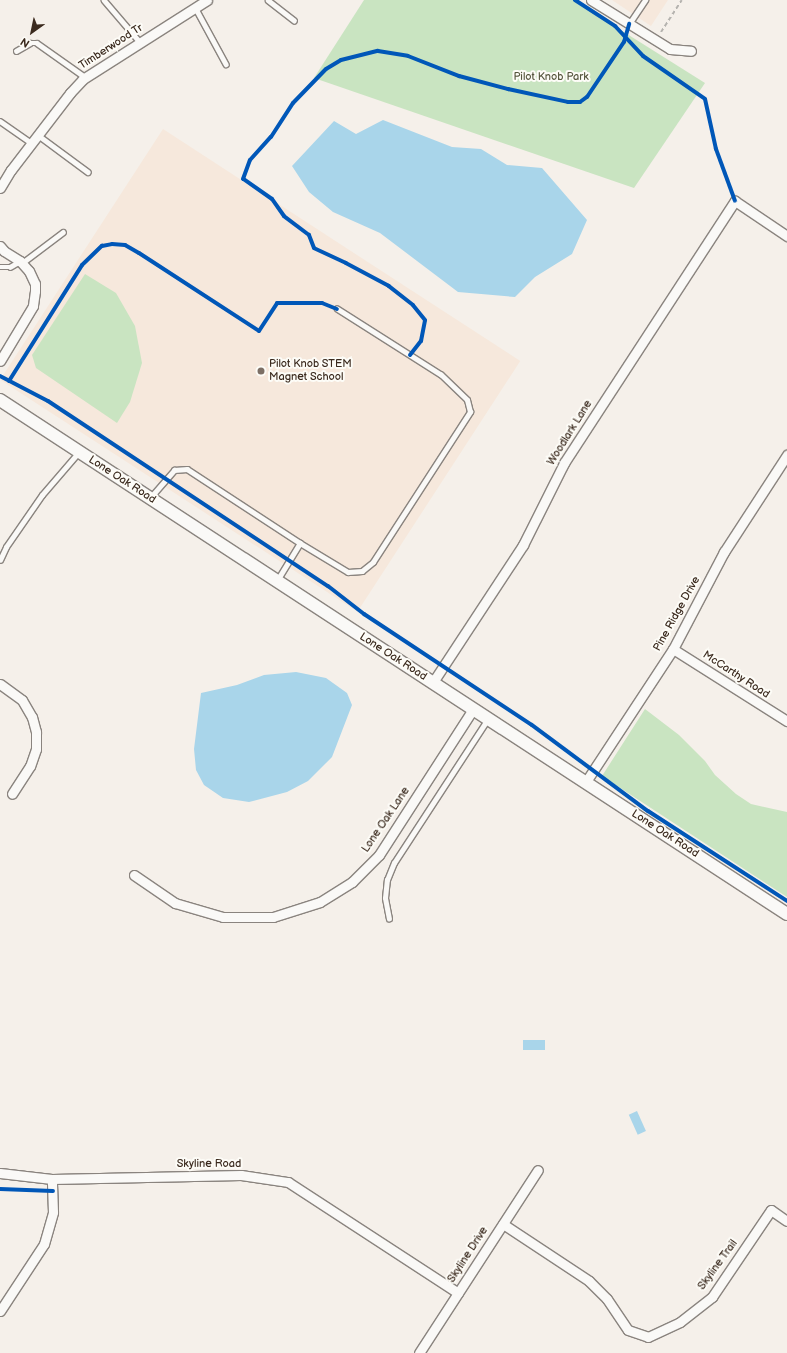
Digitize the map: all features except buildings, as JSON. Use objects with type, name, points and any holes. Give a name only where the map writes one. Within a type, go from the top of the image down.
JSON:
[{"type":"main road","name":"Lone Oak Road","points":[[0,400],[787,914]]},
{"type":"street","points":[[591,0],[670,49],[691,51]]},
{"type":"street","name":"Timberwood Tr","points":[[0,188],[11,170],[37,135],[70,93],[85,77],[200,3]]},
{"type":"street","name":"Woodlark Lane","points":[[433,682],[523,545],[564,463],[735,201],[787,236]]},
{"type":"street","points":[[0,246],[4,251],[21,262],[29,271],[35,284],[35,299],[30,312],[0,361]]},
{"type":"street","name":"Pine Ridge Drive","points":[[585,783],[673,648],[724,552],[787,455]]},
{"type":"street","name":"McCarthy Road","points":[[673,648],[787,722]]},
{"type":"street","points":[[0,684],[22,700],[32,717],[36,732],[36,749],[30,766],[12,794]]},
{"type":"street","name":"Lone Oak Lane","points":[[134,875],[175,903],[223,918],[273,917],[320,902],[352,882],[379,855],[473,709]]},
{"type":"street","name":"Skyline Drive","points":[[419,1353],[538,1170]]},
{"type":"street","name":"Skyline Road","points":[[0,1173],[52,1179],[241,1175],[288,1182],[458,1293]]},
{"type":"street","points":[[0,1311],[44,1244],[53,1212],[52,1179]]},
{"type":"street","name":"Skyline Trail","points":[[503,1224],[589,1281],[607,1299],[628,1330],[648,1337],[680,1322],[712,1297],[771,1210],[787,1221]]},
{"type":"lane","points":[[104,0],[140,42]]},
{"type":"lane","points":[[268,0],[294,20]]},
{"type":"lane","points":[[629,24],[645,0]]},
{"type":"lane","points":[[200,3],[226,64]]},
{"type":"lane","points":[[16,50],[30,43],[37,43],[85,77]]},
{"type":"lane","points":[[0,121],[31,143]]},
{"type":"lane","points":[[37,135],[88,172]]},
{"type":"lane","points":[[0,267],[10,267],[21,262],[63,232]]},
{"type":"lane","points":[[150,498],[174,470],[187,469],[300,543],[348,572],[362,572],[373,562],[470,412],[467,400],[441,375],[337,309]]},
{"type":"lane","points":[[0,560],[6,547],[42,495],[80,452]]},
{"type":"lane","points":[[277,581],[300,543]]},
{"type":"lane","points":[[389,919],[385,898],[387,880],[394,863],[488,719]]},
{"type":"path","points":[[660,35],[682,0]]},
{"type":"shaded area","points":[[612,0],[668,0],[651,26]]},
{"type":"shaded area","name":"Pilot Knob STEM Magnet School","points":[[163,129],[520,361],[357,612],[0,380]]},
{"type":"green space","name":"Pilot Knob Park","points":[[364,0],[573,0],[705,83],[634,188],[314,78]]},
{"type":"green space","points":[[85,274],[116,293],[135,326],[142,363],[130,402],[117,423],[36,368],[32,355]]},
{"type":"green space","points":[[645,709],[679,735],[705,761],[715,775],[736,794],[751,804],[787,812],[787,897],[602,776]]},
{"type":"water","points":[[383,120],[452,147],[481,149],[507,165],[542,168],[587,220],[572,254],[535,277],[515,297],[458,292],[380,233],[333,212],[309,192],[292,166],[334,121],[356,134]]},
{"type":"water","points":[[296,672],[326,678],[347,693],[352,705],[332,757],[308,781],[287,792],[249,802],[223,798],[204,785],[196,770],[194,749],[201,693],[237,685],[264,675]]},
{"type":"water","points":[[523,1040],[545,1040],[545,1050],[523,1050]]},
{"type":"water","points":[[637,1111],[646,1131],[638,1135],[629,1115]]},
{"type":"cycle path","points":[[575,0],[615,26],[643,56],[705,99],[716,149],[735,201]]},
{"type":"cycle path","points":[[410,355],[421,341],[425,320],[413,305],[389,286],[314,248],[309,235],[284,216],[272,199],[243,179],[250,160],[271,137],[293,103],[326,69],[341,60],[378,51],[408,56],[459,76],[508,89],[568,102],[580,102],[587,97],[624,42],[629,24]]},
{"type":"cycle path","points":[[9,381],[82,265],[102,246],[112,244],[125,245],[259,331],[277,303],[322,303],[337,309]]},
{"type":"cycle path","points":[[0,376],[48,401],[328,586],[364,614],[532,725],[648,811],[787,901]]},
{"type":"cycle path","points":[[0,1189],[53,1191]]},
{"type":"place","name":"Pilot Knob STEM Magnet School","points":[[261,371]]}]
